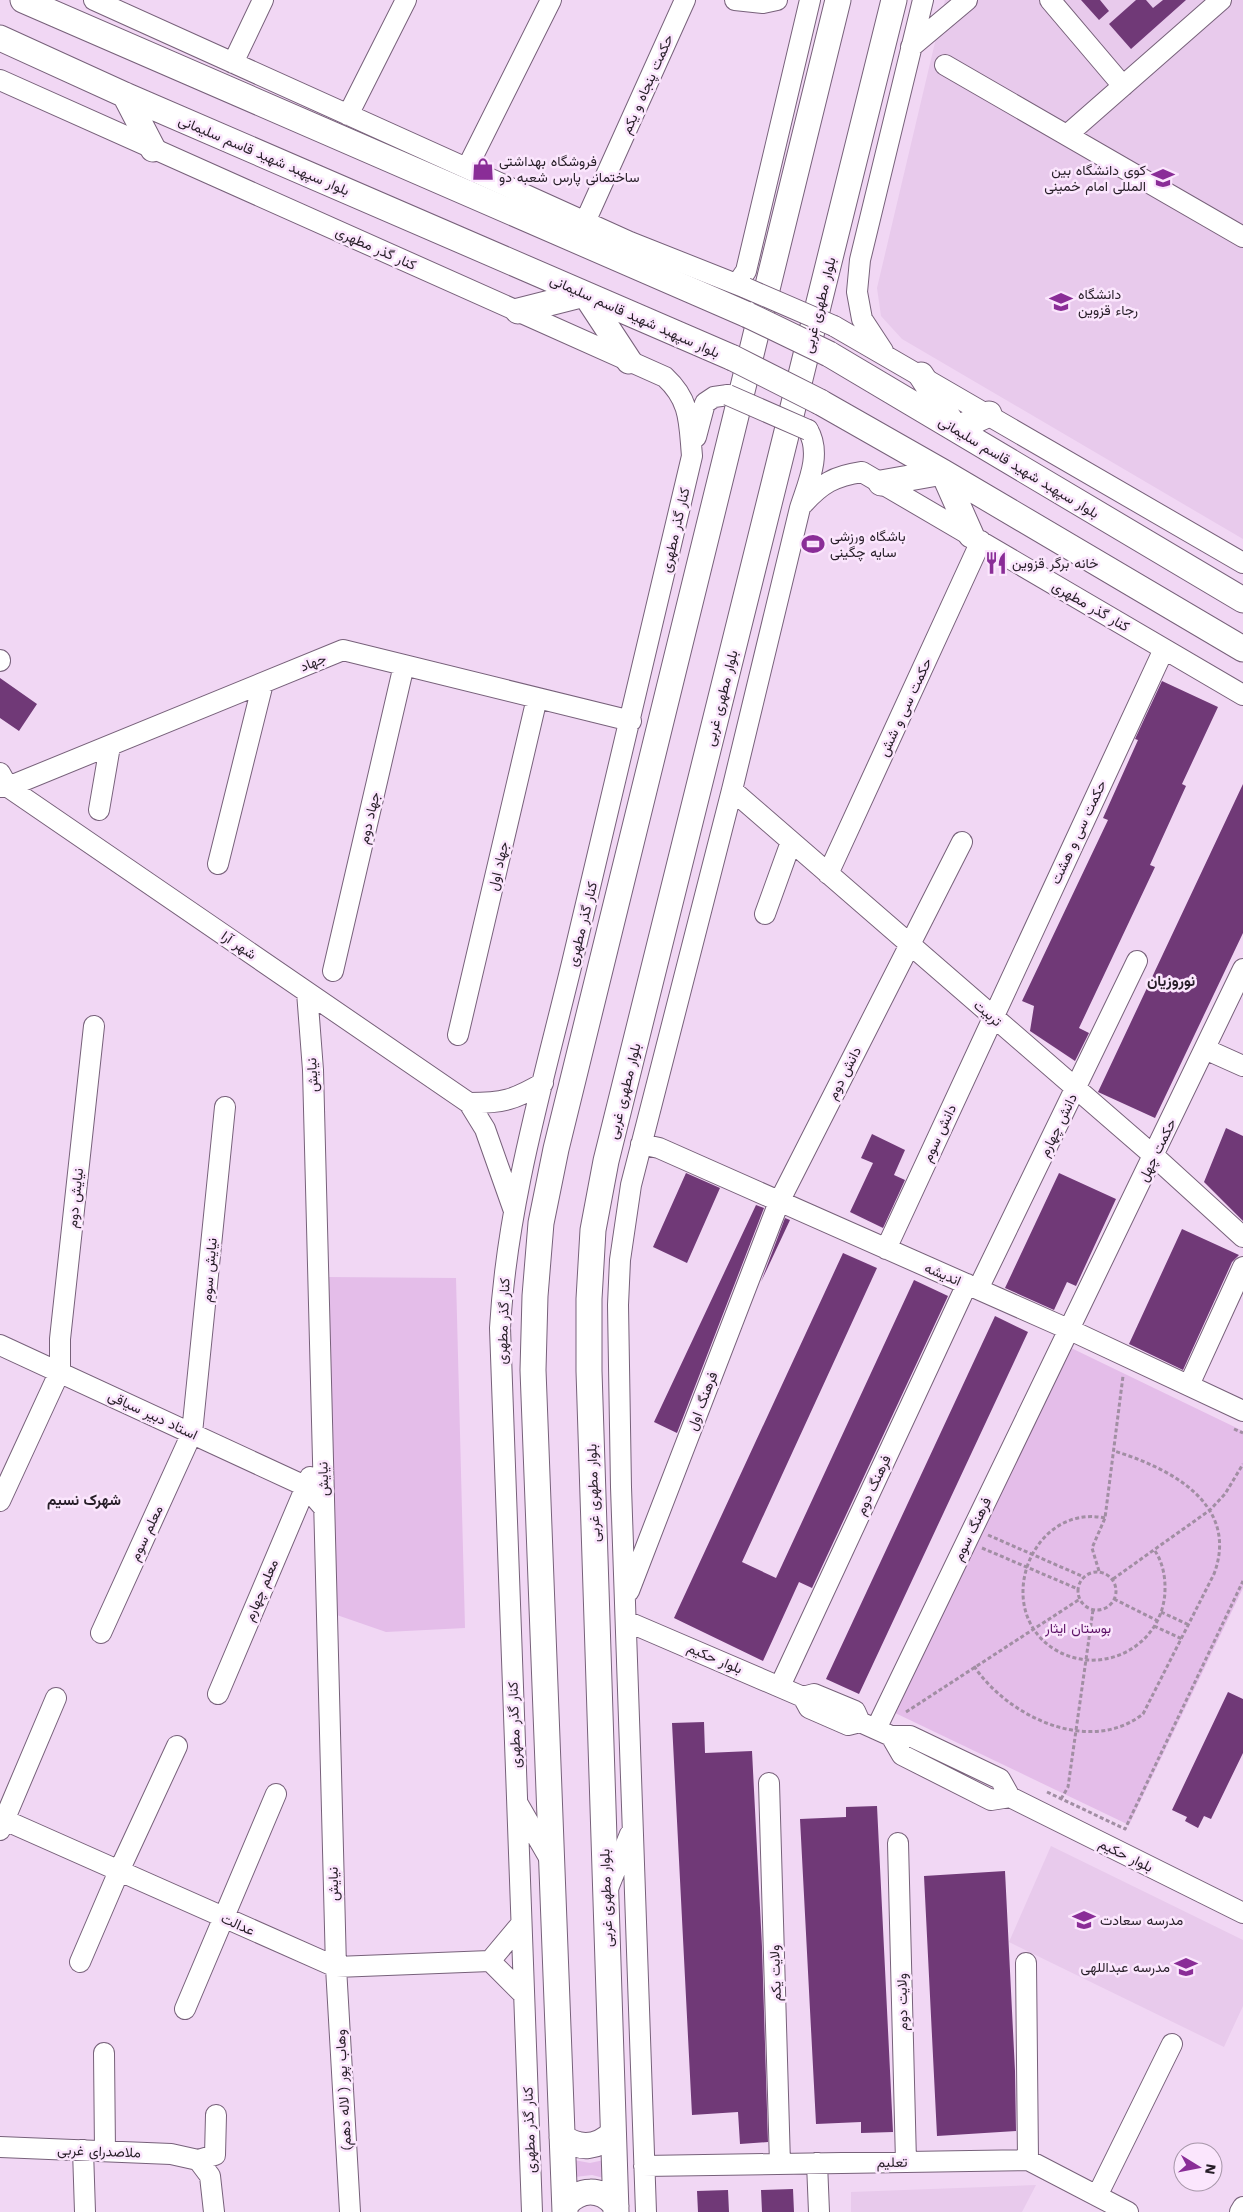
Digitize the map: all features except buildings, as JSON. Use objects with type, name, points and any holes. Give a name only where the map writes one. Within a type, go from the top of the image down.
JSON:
[{"type":"main road","name":"بلوار سپهبد شهید قاسم سلیمانی","points":[[23,0],[80,11],[558,232],[748,315],[829,354],[1243,600]]},
{"type":"main road","points":[[565,2209],[533,1370],[534,1296],[541,1223],[556,1149],[838,0]]},
{"type":"main road","name":"بلوار مطهری غربی","points":[[616,2209],[591,1443],[589,1299],[593,1230],[606,1161],[894,0]]},
{"type":"main road","name":"بلوار سپهبد شهید قاسم سلیمانی","points":[[0,38],[125,95],[733,358],[820,402],[943,472],[1243,649]]},
{"type":"main road","points":[[125,95],[153,149]]},
{"type":"main road","points":[[558,232],[630,242]]},
{"type":"main road","points":[[518,311],[585,294],[629,361]]},
{"type":"main road","points":[[921,374],[956,429],[989,414]]},
{"type":"main road","points":[[881,483],[943,472],[976,538]]},
{"type":"main road","points":[[562,2137],[576,2145],[593,2146],[607,2139],[613,2133]]},
{"type":"main road","points":[[565,2209],[576,2195],[590,2192],[605,2195],[616,2209]]},
{"type":"street","points":[[233,63],[263,0]]},
{"type":"street","points":[[348,115],[406,0]]},
{"type":"street","points":[[467,168],[551,0]]},
{"type":"street","name":"حکمت پنجاه و یکم","points":[[585,222],[685,0]]},
{"type":"street","points":[[735,0],[763,3],[777,0]]},
{"type":"street","points":[[741,286],[810,0]]},
{"type":"street","points":[[885,354],[862,319],[857,292],[860,260],[923,0]]},
{"type":"street","points":[[911,47],[967,0]]},
{"type":"street","points":[[1050,0],[1123,86]]},
{"type":"street","points":[[1067,135],[1221,0]]},
{"type":"street","points":[[105,2],[233,63],[585,222],[834,326],[921,374],[1243,563]]},
{"type":"street","points":[[944,65],[1243,237]]},
{"type":"street","name":"کنار گذر مطهری","points":[[0,80],[665,377],[679,389],[688,410],[692,456],[631,721],[543,1083],[514,1211],[503,1282],[500,1328],[532,2212]]},
{"type":"street","points":[[692,456],[697,430],[706,403],[714,397],[728,395],[808,430],[814,440],[815,455],[800,508]]},
{"type":"street","name":"کنار گذر مطهری","points":[[646,2212],[621,1487],[618,1305],[620,1260],[631,1185],[732,790],[800,508],[819,487],[844,474],[862,472],[1243,695]]},
{"type":"street","name":"حکمت سی و شش","points":[[828,874],[976,538]]},
{"type":"street","name":"حکمت سی و هشت","points":[[993,1016],[1164,649]]},
{"type":"street","name":"جهاد","points":[[3,783],[110,746],[343,650],[631,721]]},
{"type":"street","name":"جهاد دوم","points":[[334,972],[404,665]]},
{"type":"street","points":[[218,864],[262,683]]},
{"type":"street","name":"جهاد اول","points":[[458,1035],[537,698]]},
{"type":"street","points":[[99,810],[110,746]]},
{"type":"street","name":"شهر آرا","points":[[3,783],[469,1103]]},
{"type":"street","name":"تربیت","points":[[732,790],[1154,1156],[1243,1237]]},
{"type":"street","points":[[765,914],[791,842]]},
{"type":"street","name":"دانش دوم","points":[[779,1202],[962,842]]},
{"type":"street","name":"دانش چهارم","points":[[972,1287],[1076,1088],[1137,961]]},
{"type":"street","name":"حکمت چهل","points":[[1068,1329],[1154,1156],[1243,969]]},
{"type":"street","name":"نيايش","points":[[307,992],[313,1070],[336,1967]]},
{"type":"street","name":"دانش سوم","points":[[886,1249],[993,1016]]},
{"type":"street","name":"نیایش دوم","points":[[60,1371],[60,1339],[94,1026]]},
{"type":"street","points":[[1205,1048],[1243,1066]]},
{"type":"street","points":[[469,1103],[492,1103],[513,1100],[543,1083]]},
{"type":"street","points":[[469,1103],[485,1129],[514,1211]]},
{"type":"street","name":"نیایش سوم","points":[[192,1434],[225,1107]]},
{"type":"street","name":"اندیشه","points":[[641,1144],[659,1148],[1068,1329],[1243,1411]]},
{"type":"street","name":"فرهنگ اول","points":[[625,1600],[779,1202]]},
{"type":"street","points":[[1189,1385],[1243,1267]]},
{"type":"street","name":"فرهنگ دوم","points":[[780,1686],[972,1287]]},
{"type":"street","name":"فرهنگ سوم","points":[[876,1729],[1068,1329]]},
{"type":"street","name":"استاد دبیر سیاقی","points":[[0,1345],[60,1371],[305,1486]]},
{"type":"street","points":[[0,1501],[60,1371]]},
{"type":"street","name":"معلم سوم","points":[[100,1633],[192,1434]]},
{"type":"street","points":[[591,1443],[621,1487]]},
{"type":"street","name":"معلم چهارم","points":[[218,1694],[305,1486],[322,1456]]},
{"type":"street","points":[[305,1486],[324,1508]]},
{"type":"street","name":"بلوار حکیم","points":[[626,1621],[780,1686],[803,1697],[809,1708],[848,1726],[910,1736],[1000,1779],[1010,1797],[1243,1913]]},
{"type":"street","points":[[2,1823],[56,1698]]},
{"type":"street","points":[[80,1962],[119,1871],[177,1746]]},
{"type":"street","name":"ولایت یکم","points":[[770,1783],[780,2164]]},
{"type":"street","points":[[185,2008],[276,1794]]},
{"type":"street","points":[[517,1802],[552,1862]]},
{"type":"street","name":"عدالت","points":[[2,1823],[119,1871],[336,1967],[490,1961]]},
{"type":"street","points":[[606,1895],[633,1826]]},
{"type":"street","name":"ولایت دوم","points":[[898,1843],[906,2162]]},
{"type":"street","points":[[522,1924],[490,1961],[524,1995]]},
{"type":"street","points":[[1026,1963],[1028,2160]]},
{"type":"street","name":"وهاب پور ( لاله دهم)","points":[[336,1967],[350,2212]]},
{"type":"street","points":[[1097,2196],[1172,2044]]},
{"type":"street","points":[[104,2054],[105,2151]]},
{"type":"street","points":[[214,2212],[210,2176],[198,2160],[215,2155],[216,2115]]},
{"type":"street","name":"ملاصدرای غربی","points":[[0,2147],[171,2154],[198,2160]]},
{"type":"street","points":[[83,2150],[85,2212]]},
{"type":"street","name":"تعلیم","points":[[644,2166],[1028,2160],[1128,2212]]},
{"type":"street","points":[[817,2163],[819,2212]]},
{"type":"street","points":[[1240,2212],[1243,2207]]},
{"type":"path","points":[[1114,1372],[1132,1380]]},
{"type":"path","points":[[1099,1571],[1084,1577],[1078,1589],[1080,1599],[1087,1608],[1093,1610],[1104,1609],[1114,1599],[1117,1590],[1113,1579],[1099,1571],[1092,1548],[1106,1518],[1123,1376]]},
{"type":"path","points":[[1226,1425],[1243,1433]]},
{"type":"path","points":[[974,1666],[997,1694],[1016,1708],[1042,1722],[1075,1730],[1098,1731],[1114,1728],[1143,1714],[1189,1625],[1219,1559],[1219,1532],[1210,1510],[1196,1493],[1173,1476],[1142,1461],[1114,1451]]},
{"type":"path","points":[[1113,1579],[1155,1551],[1210,1510],[1225,1494],[1243,1464]]},
{"type":"path","points":[[1106,1518],[1079,1518],[1058,1527],[1040,1541],[1026,1568],[1022,1584],[1025,1609],[1034,1627],[1053,1648],[1076,1659],[1100,1661],[1124,1655],[1144,1641],[1158,1621],[1165,1599],[1165,1576],[1155,1551]]},
{"type":"path","points":[[984,1533],[1084,1577]]},
{"type":"path","points":[[978,1546],[1078,1589]]},
{"type":"path","points":[[1044,1791],[1125,1829],[1243,1581]]},
{"type":"path","points":[[903,1714],[1034,1627],[1080,1599]]},
{"type":"path","points":[[1114,1599],[1158,1621]]},
{"type":"path","points":[[1061,1799],[1068,1787],[1093,1610]]},
{"type":"path","points":[[1161,1612],[1189,1625]]},
{"type":"path","points":[[1154,1626],[1182,1639]]},
{"type":"shaded area","name":"دانشگاه رجاء قزوین","points":[[945,0],[1243,0],[1243,539],[902,339],[881,316],[877,288]]},
{"type":"shaded area","points":[[1051,1846],[1243,1940],[1243,2006],[1224,2047],[1009,1942]]},
{"type":"shaded area","points":[[1036,2185],[1022,2212],[851,2212],[851,2192]]},
{"type":"green space","points":[[327,1277],[456,1278],[465,1628],[386,1632],[334,1614]]},
{"type":"green space","name":"بوستان ایثار","points":[[1067,1346],[1243,1431],[1243,1588],[1129,1825],[891,1711]]},
{"type":"green space","points":[[574,2160],[590,2163],[604,2160],[604,2178],[592,2175],[575,2177]]},
{"type":"place","name":"فروشگاه بهداشتی ساختمانی پارس شعبه دو","points":[[483,169]]},
{"type":"place","name":"کوی دانشگاه بین المللی امام خمینی","points":[[1163,178]]},
{"type":"place","name":"دانشگاه رجاء قزوین","points":[[1061,302]]},
{"type":"place","name":"باشگاه ورزشى سايه چگينى","points":[[813,544]]},
{"type":"place","name":"خانه برگر قزوین","points":[[996,563]]},
{"type":"place","name":"مدرسه سعادت","points":[[1084,1920]]},
{"type":"place","name":"مدرسه عبداللهی","points":[[1186,1967]]},
{"type":"district","name":"نوروزیان","points":[[1171,981]]},
{"type":"district","name":"شهرک نسیم","points":[[84,1500]]}]
